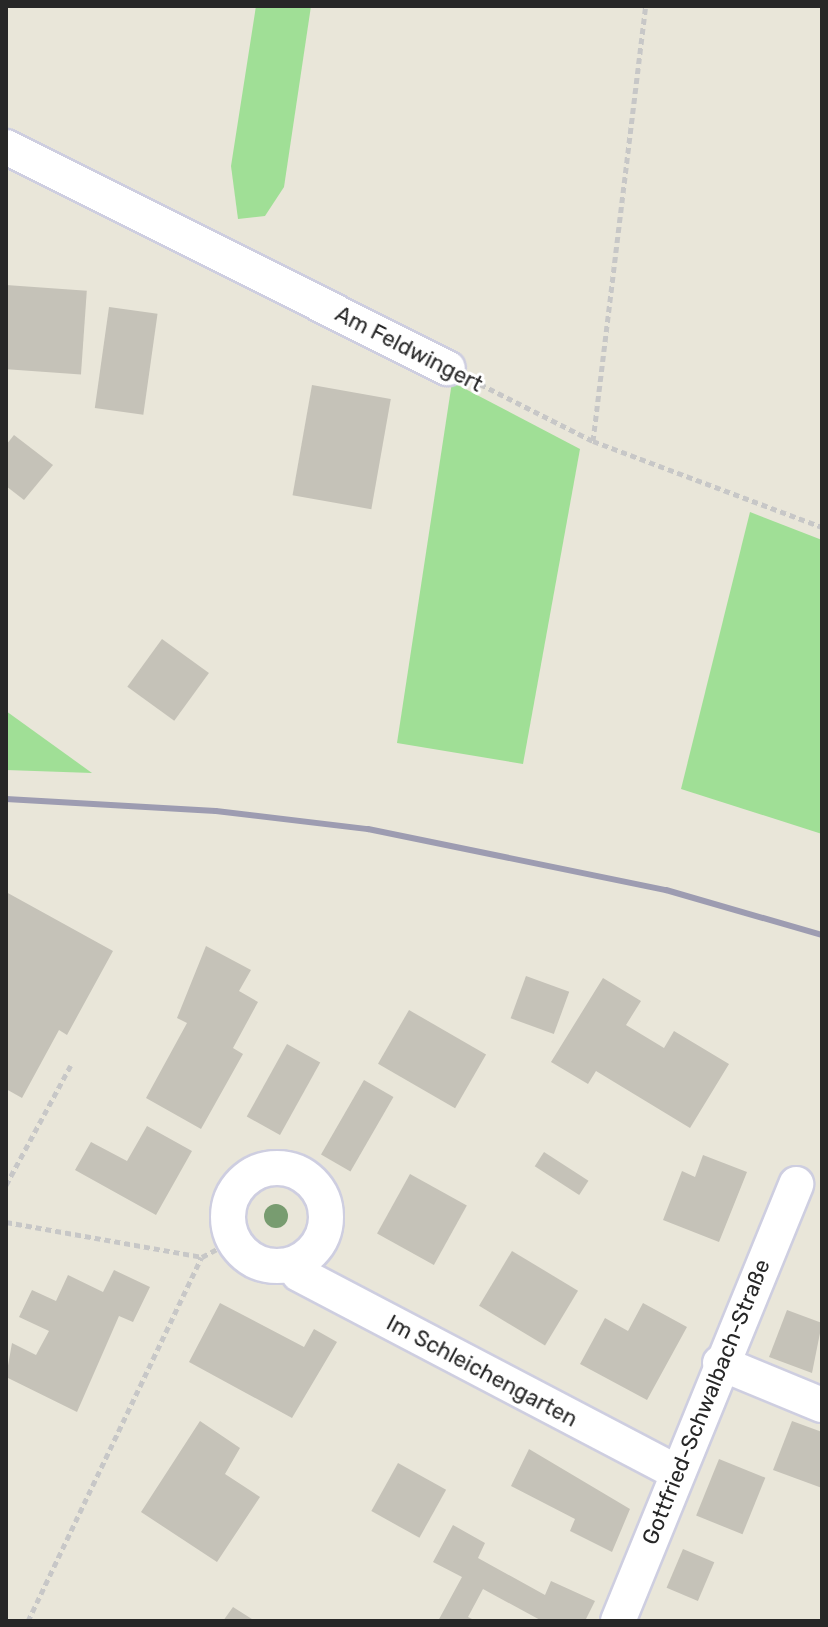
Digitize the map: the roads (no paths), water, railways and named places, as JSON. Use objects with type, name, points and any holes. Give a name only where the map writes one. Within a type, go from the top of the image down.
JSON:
[{"type":"street","name":"Am Feldwingert","points":[[6,147],[448,368]]},
{"type":"street","points":[[292,1171],[319,1191],[326,1215],[320,1240],[296,1263],[266,1265],[234,1240],[228,1222],[234,1193],[258,1172],[292,1171]]},
{"type":"street","name":"Gottfried-Schwalbach-Straße","points":[[618,1621],[720,1363],[796,1184]]},
{"type":"street","name":"Im Schleichengarten","points":[[296,1263],[299,1274],[676,1472]]},
{"type":"street","points":[[720,1363],[822,1405]]},
{"type":"railway","points":[[6,799],[216,811],[368,829],[666,890],[822,935]]}]
